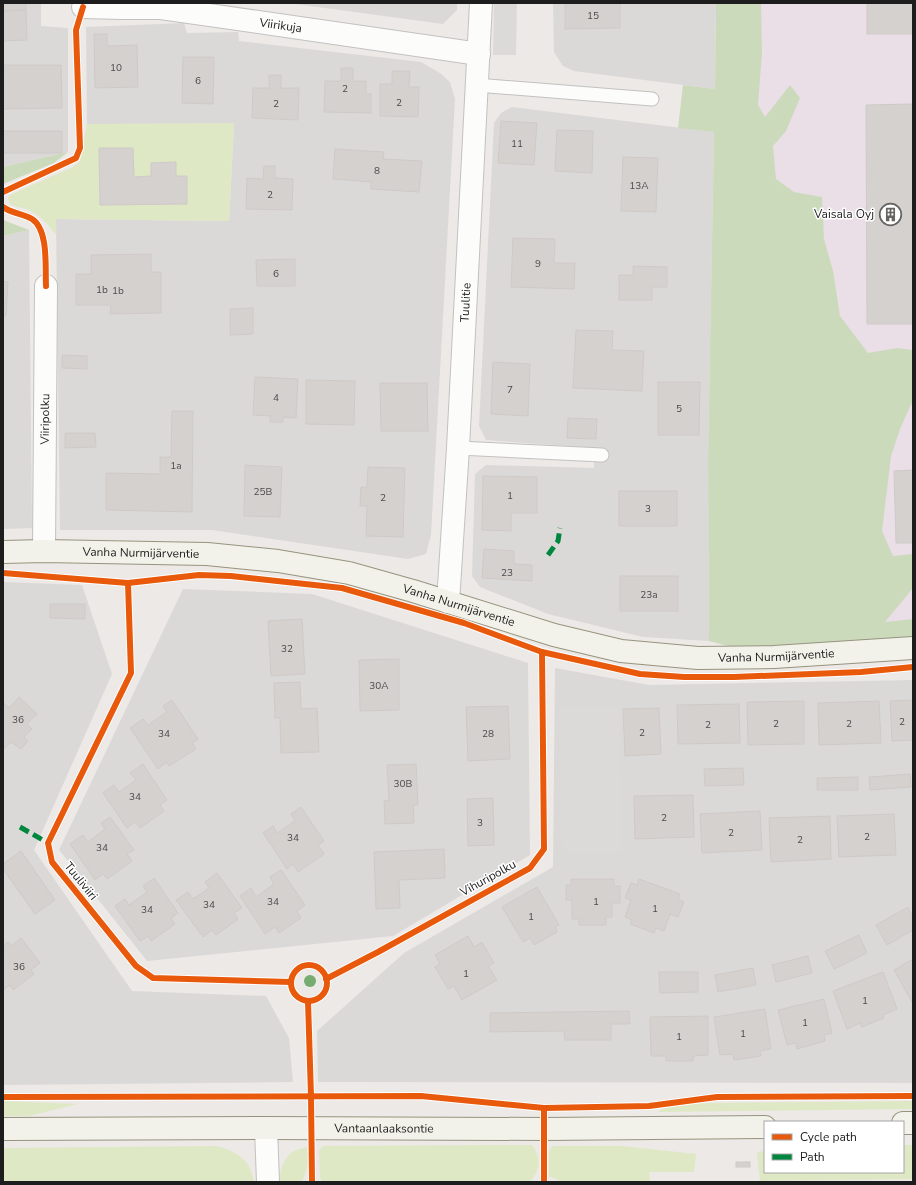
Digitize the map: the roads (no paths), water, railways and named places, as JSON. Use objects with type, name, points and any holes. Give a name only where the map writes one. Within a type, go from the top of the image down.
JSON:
[{"type":"street","name":"Tuulitie","points":[[448,602],[458,448],[476,85],[479,54],[480,3]]},
{"type":"street","name":"Viirikuja","points":[[83,7],[161,8],[479,54]]},
{"type":"street","name":"Viiripolku","points":[[44,551],[46,286]]},
{"type":"street","name":"Vanha Nurmijärventie","points":[[3,552],[44,551],[207,554],[278,561],[349,573],[554,635],[629,652],[698,658],[774,657],[913,648]]},
{"type":"street","name":"Vantaanlaaksontie","points":[[3,1129],[544,1129],[764,1127]]},
{"type":"street","points":[[266,1128],[268,1182]]},
{"type":"lane","points":[[476,85],[652,99]]},
{"type":"lane","points":[[458,448],[602,455]]},
{"type":"place","name":"Vaisala Oyj","points":[[890,214]]}]
